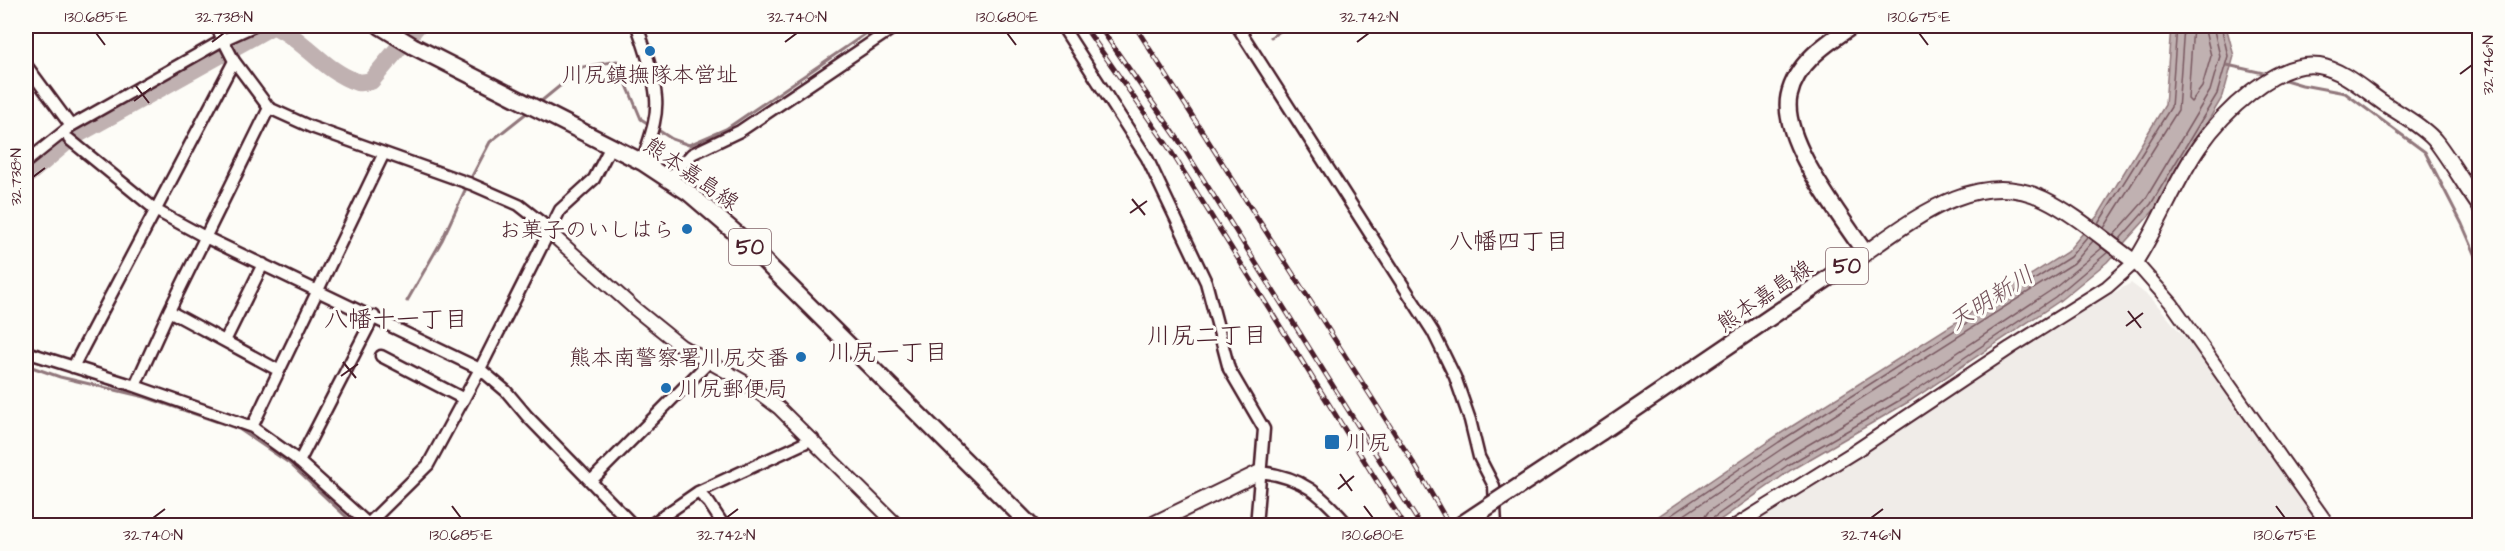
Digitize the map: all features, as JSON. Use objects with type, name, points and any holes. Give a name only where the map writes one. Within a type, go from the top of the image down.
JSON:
[{"type":"main road","name":"熊本嘉島線","points":[[380,26],[413,46],[642,162],[709,209],[738,234],[1031,525]]},
{"type":"main road","name":"50","points":[[1852,26],[1820,49],[1796,77],[1789,95],[1788,113],[1792,134],[1808,164],[1865,253]]},
{"type":"main road","points":[[1865,253],[1925,212],[1954,198],[1985,190],[2009,189],[2043,198],[2081,222],[2129,258],[2153,234],[2199,148],[2226,112],[2284,73],[2301,67],[2319,66],[2343,75],[2436,141],[2480,207]]},
{"type":"main road","name":"熊本嘉島線","points":[[1459,525],[1865,253]]},
{"type":"main road","points":[[1149,525],[1260,472]]},
{"type":"street","points":[[216,26],[234,61],[269,108],[311,127],[471,184],[519,205],[542,223],[548,231],[634,308],[681,346],[743,381],[779,408],[898,525]]},
{"type":"street","points":[[26,162],[71,126],[254,26]]},
{"type":"street","points":[[637,26],[645,49],[656,99],[653,130],[642,162]]},
{"type":"street","points":[[669,179],[692,154],[740,131],[896,26]]},
{"type":"street","points":[[1062,26],[1148,158],[1192,251],[1216,314],[1229,369],[1264,429],[1256,525]]},
{"type":"street","points":[[1237,26],[1433,332],[1455,377],[1470,420],[1479,457],[1494,486],[1496,525]]},
{"type":"street","points":[[73,367],[234,61]]},
{"type":"street","points":[[26,65],[71,126]]},
{"type":"street","points":[[135,386],[169,311],[269,108]]},
{"type":"street","points":[[69,139],[157,211],[205,237],[374,316],[480,369],[506,391],[527,416],[634,525]]},
{"type":"street","points":[[26,352],[135,386],[252,427],[299,462],[367,524],[428,465],[480,369],[560,210],[594,179],[611,146]]},
{"type":"street","points":[[252,427],[384,153]]},
{"type":"street","points":[[1735,525],[1854,453],[2010,348],[2107,287],[2129,258],[2172,304],[2329,525]]},
{"type":"street","points":[[225,341],[263,264]]},
{"type":"street","points":[[169,311],[278,370]]},
{"type":"street","points":[[299,462],[374,316]]},
{"type":"street","points":[[381,356],[464,399]]},
{"type":"street","points":[[591,481],[709,362]]},
{"type":"street","points":[[649,525],[698,492],[813,440]]},
{"type":"street","points":[[1260,472],[1291,477],[1333,507],[1349,525]]},
{"type":"street","points":[[698,492],[709,503],[724,525]]},
{"type":"shaded area","points":[[2131,283],[2152,299],[2226,386],[2326,526],[1744,526],[2005,355]]},
{"type":"water","points":[[2171,26],[2226,26],[2234,56],[2223,96],[2156,208],[2107,262],[2058,302],[1910,401],[1791,470],[1713,525],[1644,526],[1775,437],[2067,252],[2099,214],[2165,105]]},
{"type":"waterway","points":[[26,176],[71,138],[272,26]]},
{"type":"waterway","points":[[274,26],[295,39],[335,71],[357,82],[371,81],[417,26]]},
{"type":"waterway","points":[[539,103],[583,67],[617,61],[641,119],[672,139],[689,145],[726,129],[877,26]]},
{"type":"waterway","points":[[1271,37],[1288,26]]},
{"type":"waterway","points":[[2227,65],[2268,74]]},
{"type":"waterway","points":[[2282,79],[2345,93],[2425,152],[2480,265]]},
{"type":"waterway","points":[[470,180],[490,142],[529,111]]},
{"type":"waterway","points":[[407,301],[442,240],[467,186]]},
{"type":"waterway","points":[[2480,354],[2477,367],[2480,378]]},
{"type":"waterway","points":[[26,365],[60,377],[145,397],[239,429],[289,463],[356,526]]},
{"type":"railway","points":[[1084,26],[1167,145],[1405,526]]},
{"type":"railway","points":[[1099,26],[1178,139],[1421,526]]},
{"type":"railway","points":[[1135,26],[1416,467],[1450,526]]},
{"type":"place","name":"川尻鎮撫隊本営址","points":[[650,51]]},
{"type":"place","name":"お菓子のいしはら","points":[[687,229]]},
{"type":"place","name":"熊本南警察署川尻交番","points":[[801,357]]},
{"type":"place","name":"川尻郵便局","points":[[666,388]]},
{"type":"place","name":"川尻","points":[[1332,442]]},
{"type":"district","name":"八幡四丁目","points":[[1509,241]]},
{"type":"district","name":"八幡十一丁目","points":[[396,319]]},
{"type":"district","name":"川尻二丁目","points":[[1207,335]]},
{"type":"district","name":"川尻一丁目","points":[[888,352]]},
{"type":"water label","name":"天明新川","points":[[1991,298]]}]
